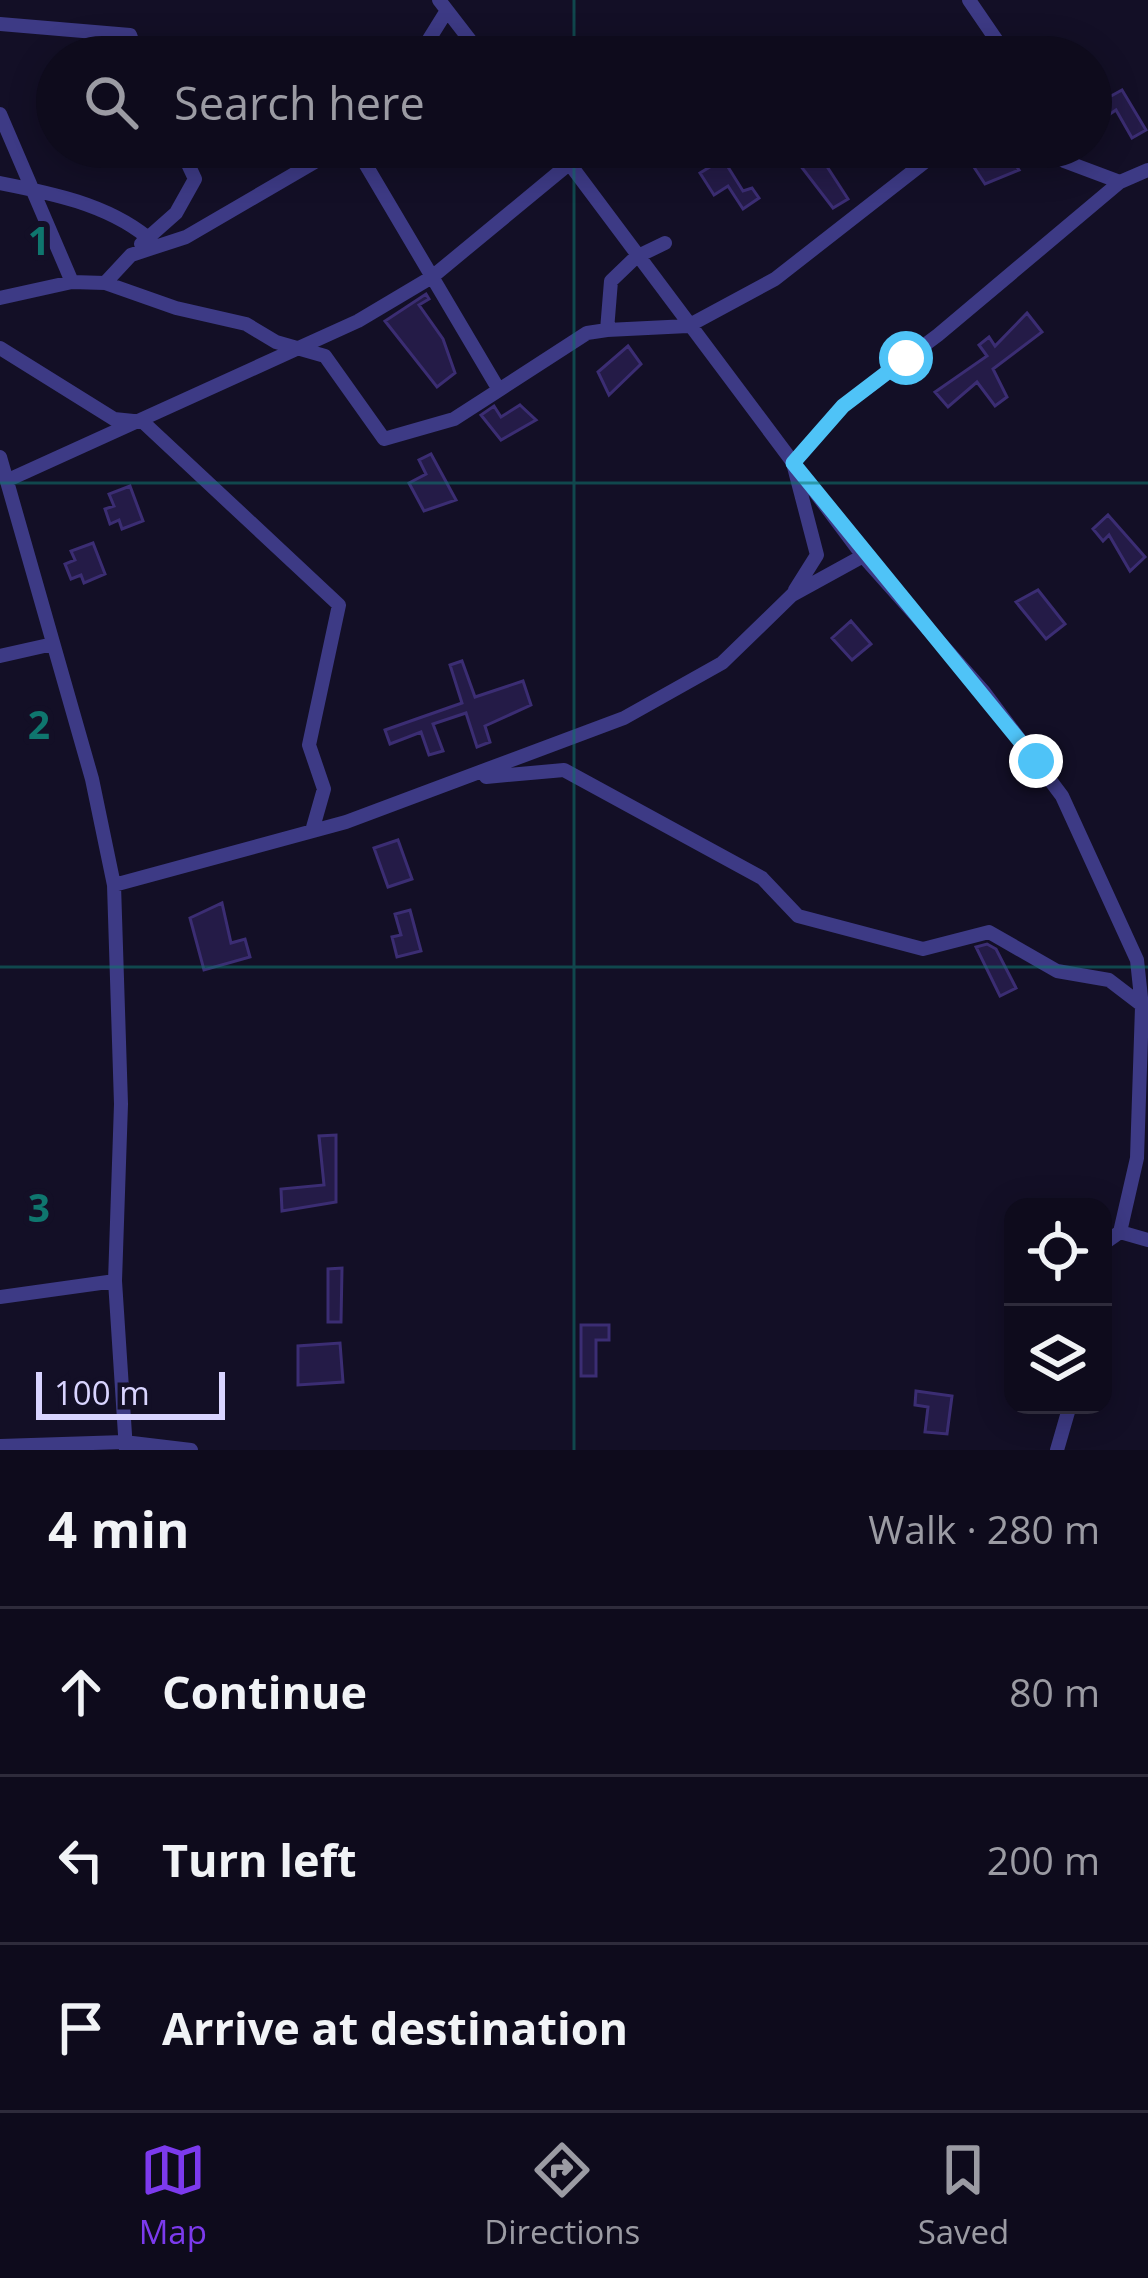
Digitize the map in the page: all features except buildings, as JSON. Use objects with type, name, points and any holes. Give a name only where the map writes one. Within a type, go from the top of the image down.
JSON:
[{"type":"street","points":[[969,0],[994,36]]},
{"type":"street","points":[[428,36],[443,6],[467,36]]},
{"type":"street","points":[[0,24],[24,31],[130,36]]},
{"type":"street","points":[[0,114],[72,283]]},
{"type":"street","points":[[105,283],[176,213],[195,179],[190,168]]},
{"type":"street","points":[[131,255],[186,237],[301,168]]},
{"type":"street","points":[[367,168],[499,390]]},
{"type":"street","points":[[8,479],[304,348],[432,277],[565,168]]},
{"type":"street","points":[[573,168],[863,556],[984,692],[1062,796],[1142,963],[1145,1006],[1137,1158],[1120,1232],[1112,1238]]},
{"type":"street","points":[[0,298],[72,283],[105,283],[176,308],[247,324],[276,341],[325,356],[384,439],[454,419],[586,333],[688,326],[775,278],[917,168]]},
{"type":"street","points":[[1083,168],[1120,182]]},
{"type":"street","points":[[793,463],[843,406],[1120,182],[1148,170]]},
{"type":"street","points":[[0,183],[76,199],[128,222],[147,237]]},
{"type":"street","points":[[608,330],[611,281],[636,257],[665,243]]},
{"type":"street","points":[[0,347],[114,419],[142,422],[339,604],[309,745],[324,789],[312,831]]},
{"type":"street","points":[[0,457],[92,779],[114,885],[121,1104],[115,1281],[125,1446]]},
{"type":"street","points":[[114,885],[312,831],[466,778],[624,718],[722,663],[792,595],[818,555],[793,463]]},
{"type":"street","points":[[792,595],[863,556]]},
{"type":"street","points":[[0,656],[53,644]]},
{"type":"street","points":[[466,778],[564,770],[762,878],[798,916],[923,950],[989,932],[1057,971],[1109,980],[1145,1006]]},
{"type":"street","points":[[1120,1232],[1148,1240]]},
{"type":"street","points":[[0,1298],[115,1281]]},
{"type":"street","points":[[1058,1450],[1068,1414]]},
{"type":"street","points":[[0,1445],[190,1450]]},
{"type":"route","points":[[906,358],[843,406],[793,463],[863,556],[984,692],[1036,761]]}]
